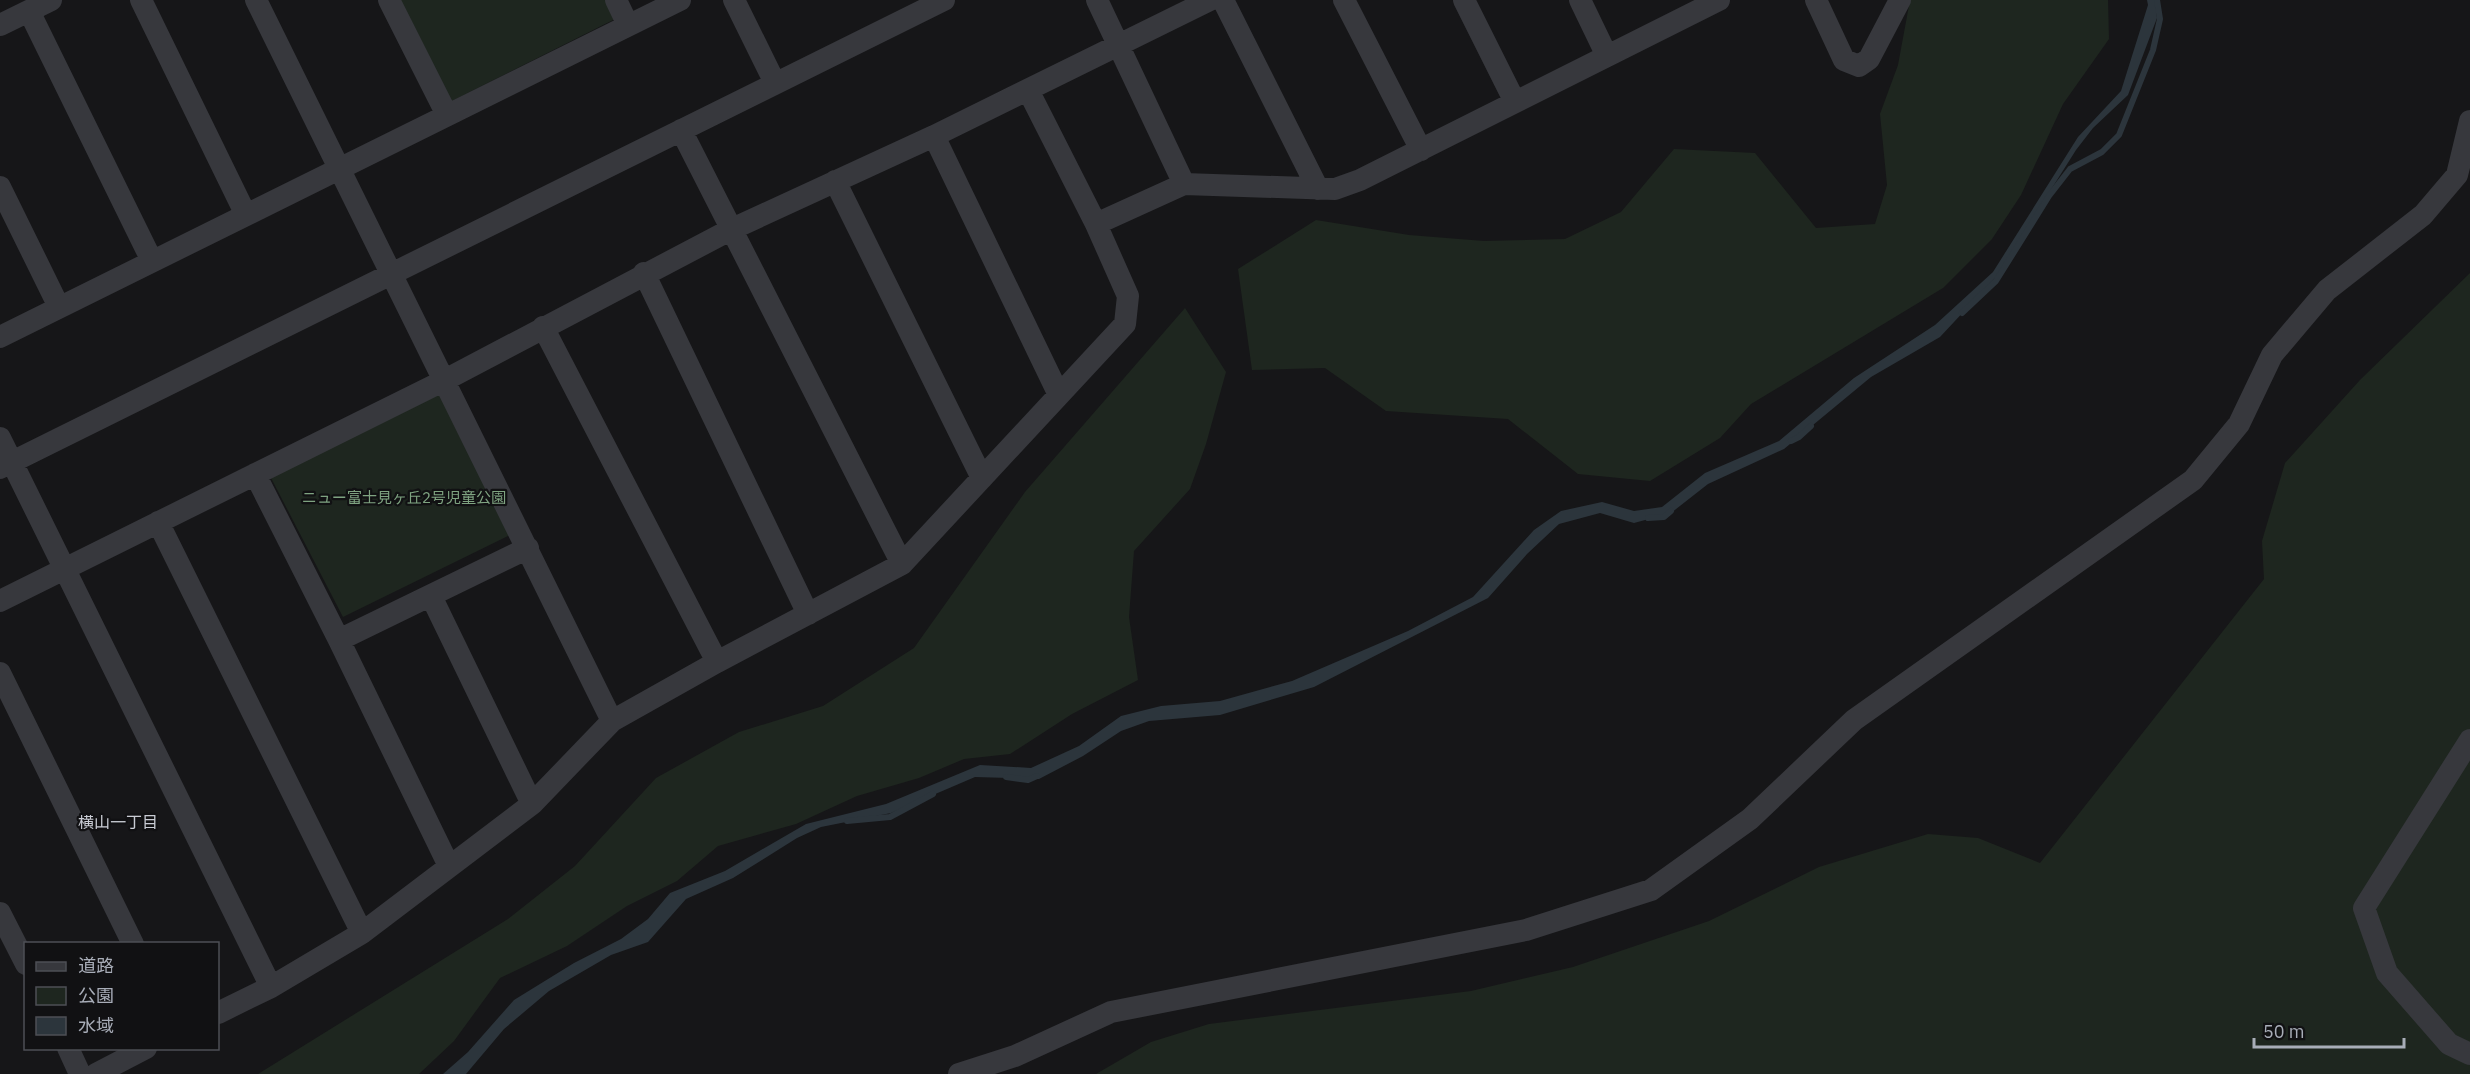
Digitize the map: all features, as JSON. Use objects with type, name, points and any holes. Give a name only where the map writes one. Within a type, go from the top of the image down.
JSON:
[{"type":"street","points":[[0,25],[51,0]]},
{"type":"street","points":[[141,0],[246,214]]},
{"type":"street","points":[[256,0],[612,721]]},
{"type":"street","points":[[389,0],[447,115]]},
{"type":"street","points":[[615,0],[628,25]]},
{"type":"street","points":[[0,337],[680,0]]},
{"type":"street","points":[[734,0],[775,83]]},
{"type":"street","points":[[6,465],[944,0]]},
{"type":"street","points":[[1097,0],[1184,184]]},
{"type":"street","points":[[0,601],[444,380],[644,273],[730,230],[934,136],[1210,0]]},
{"type":"street","points":[[1223,0],[1318,189]]},
{"type":"street","points":[[1344,0],[1421,150]]},
{"type":"street","points":[[1464,0],[1515,102]]},
{"type":"street","points":[[1580,0],[1607,56]]},
{"type":"street","points":[[1816,0],[1844,60],[1859,66],[1869,59],[1900,0]]},
{"type":"street","points":[[1096,224],[1184,184],[1335,189],[1360,180],[1710,2]]},
{"type":"street","points":[[29,11],[152,261]]},
{"type":"street","points":[[219,1013],[271,987],[362,933],[532,804],[612,721],[717,662],[902,564],[1125,324],[1128,296],[1096,224],[1028,90]]},
{"type":"street","points":[[959,1074],[1015,1056],[1111,1012],[1526,930],[1651,890],[1750,819],[1854,720],[2193,480],[2239,424],[2272,355],[2327,290],[2423,215],[2457,174],[2470,121]]},
{"type":"street","points":[[681,130],[902,564]]},
{"type":"street","points":[[934,136],[1059,395]]},
{"type":"street","points":[[835,181],[982,478]]},
{"type":"street","points":[[0,187],[59,307]]},
{"type":"street","points":[[644,273],[808,614]]},
{"type":"street","points":[[543,327],[717,662]]},
{"type":"street","points":[[0,438],[6,465],[64,568],[271,987]]},
{"type":"street","points":[[255,474],[449,866]]},
{"type":"street","points":[[158,522],[362,933]]},
{"type":"street","points":[[339,640],[528,548]]},
{"type":"street","points":[[431,596],[532,804]]},
{"type":"street","points":[[0,673],[132,942]]},
{"type":"street","points":[[2470,740],[2364,908],[2387,973],[2449,1044],[2470,1054]]},
{"type":"street","points":[[0,913],[24,960]]},
{"type":"street","points":[[69,1050],[80,1074]]},
{"type":"street","points":[[96,1074],[142,1050]]},
{"type":"green space","points":[[398,0],[608,0],[617,18],[450,102]]},
{"type":"green space","points":[[1910,0],[2108,0],[2109,39],[2063,104],[2021,195],[1992,239],[1943,288],[1751,404],[1720,438],[1650,481],[1578,474],[1508,419],[1386,411],[1325,368],[1252,370],[1238,269],[1316,220],[1409,235],[1484,241],[1565,239],[1621,212],[1674,149],[1755,153],[1816,228],[1875,224],[1887,185],[1880,114],[1898,65]]},
{"type":"green space","points":[[2470,273],[2470,1074],[1096,1074],[1151,1042],[1209,1024],[1471,991],[1573,967],[1709,921],[1819,867],[1928,834],[1978,838],[2040,863],[2264,579],[2262,541],[2285,463],[2360,380]]},
{"type":"green space","points":[[1185,308],[1226,372],[1206,444],[1190,489],[1134,551],[1129,617],[1138,680],[1072,714],[1010,754],[964,759],[919,778],[857,796],[796,824],[718,846],[677,881],[627,906],[567,946],[500,978],[454,1041],[419,1074],[258,1074],[508,919],[575,866],[656,778],[739,732],[823,706],[914,648],[1025,492]]},
{"type":"green space","name":"ニュー富士見ヶ丘2号児童公園","points":[[441,388],[512,534],[343,617],[269,474]]},
{"type":"water","points":[[2147,0],[2155,0],[2157,18],[2128,95],[2093,128],[2076,150],[1996,277],[1940,337],[1871,377],[1784,449],[1708,484],[1671,513],[1634,523],[1600,513],[1559,524],[1527,554],[1488,598],[1314,687],[1220,715],[1149,721],[1121,731],[1083,756],[1039,779],[975,777],[891,813],[821,827],[797,838],[733,878],[686,899],[648,942],[611,955],[549,991],[504,1029],[466,1074],[443,1074],[468,1052],[514,1000],[574,963],[621,939],[648,919],[670,893],[725,871],[806,824],[886,804],[980,765],[1031,768],[1079,746],[1121,716],[1161,706],[1220,701],[1292,681],[1408,631],[1473,597],[1534,530],[1561,511],[1602,502],[1634,511],[1662,507],[1705,473],[1779,441],[1854,378],[1935,325],[1993,272],[2078,137],[2121,91],[2148,5]]},
{"type":"waterway","points":[[1962,313],[1996,281],[2049,196],[2070,169],[2102,152],[2119,135],[2153,50],[2160,19],[2157,0]]},
{"type":"waterway","points":[[1791,441],[1811,426]]},
{"type":"waterway","points":[[1648,518],[1664,517],[1671,511]]},
{"type":"waterway","points":[[1006,777],[1028,780],[1037,776]]},
{"type":"waterway","points":[[847,821],[890,817],[933,794]]},
{"type":"district","name":"横山一丁目","points":[[118,822]]}]
